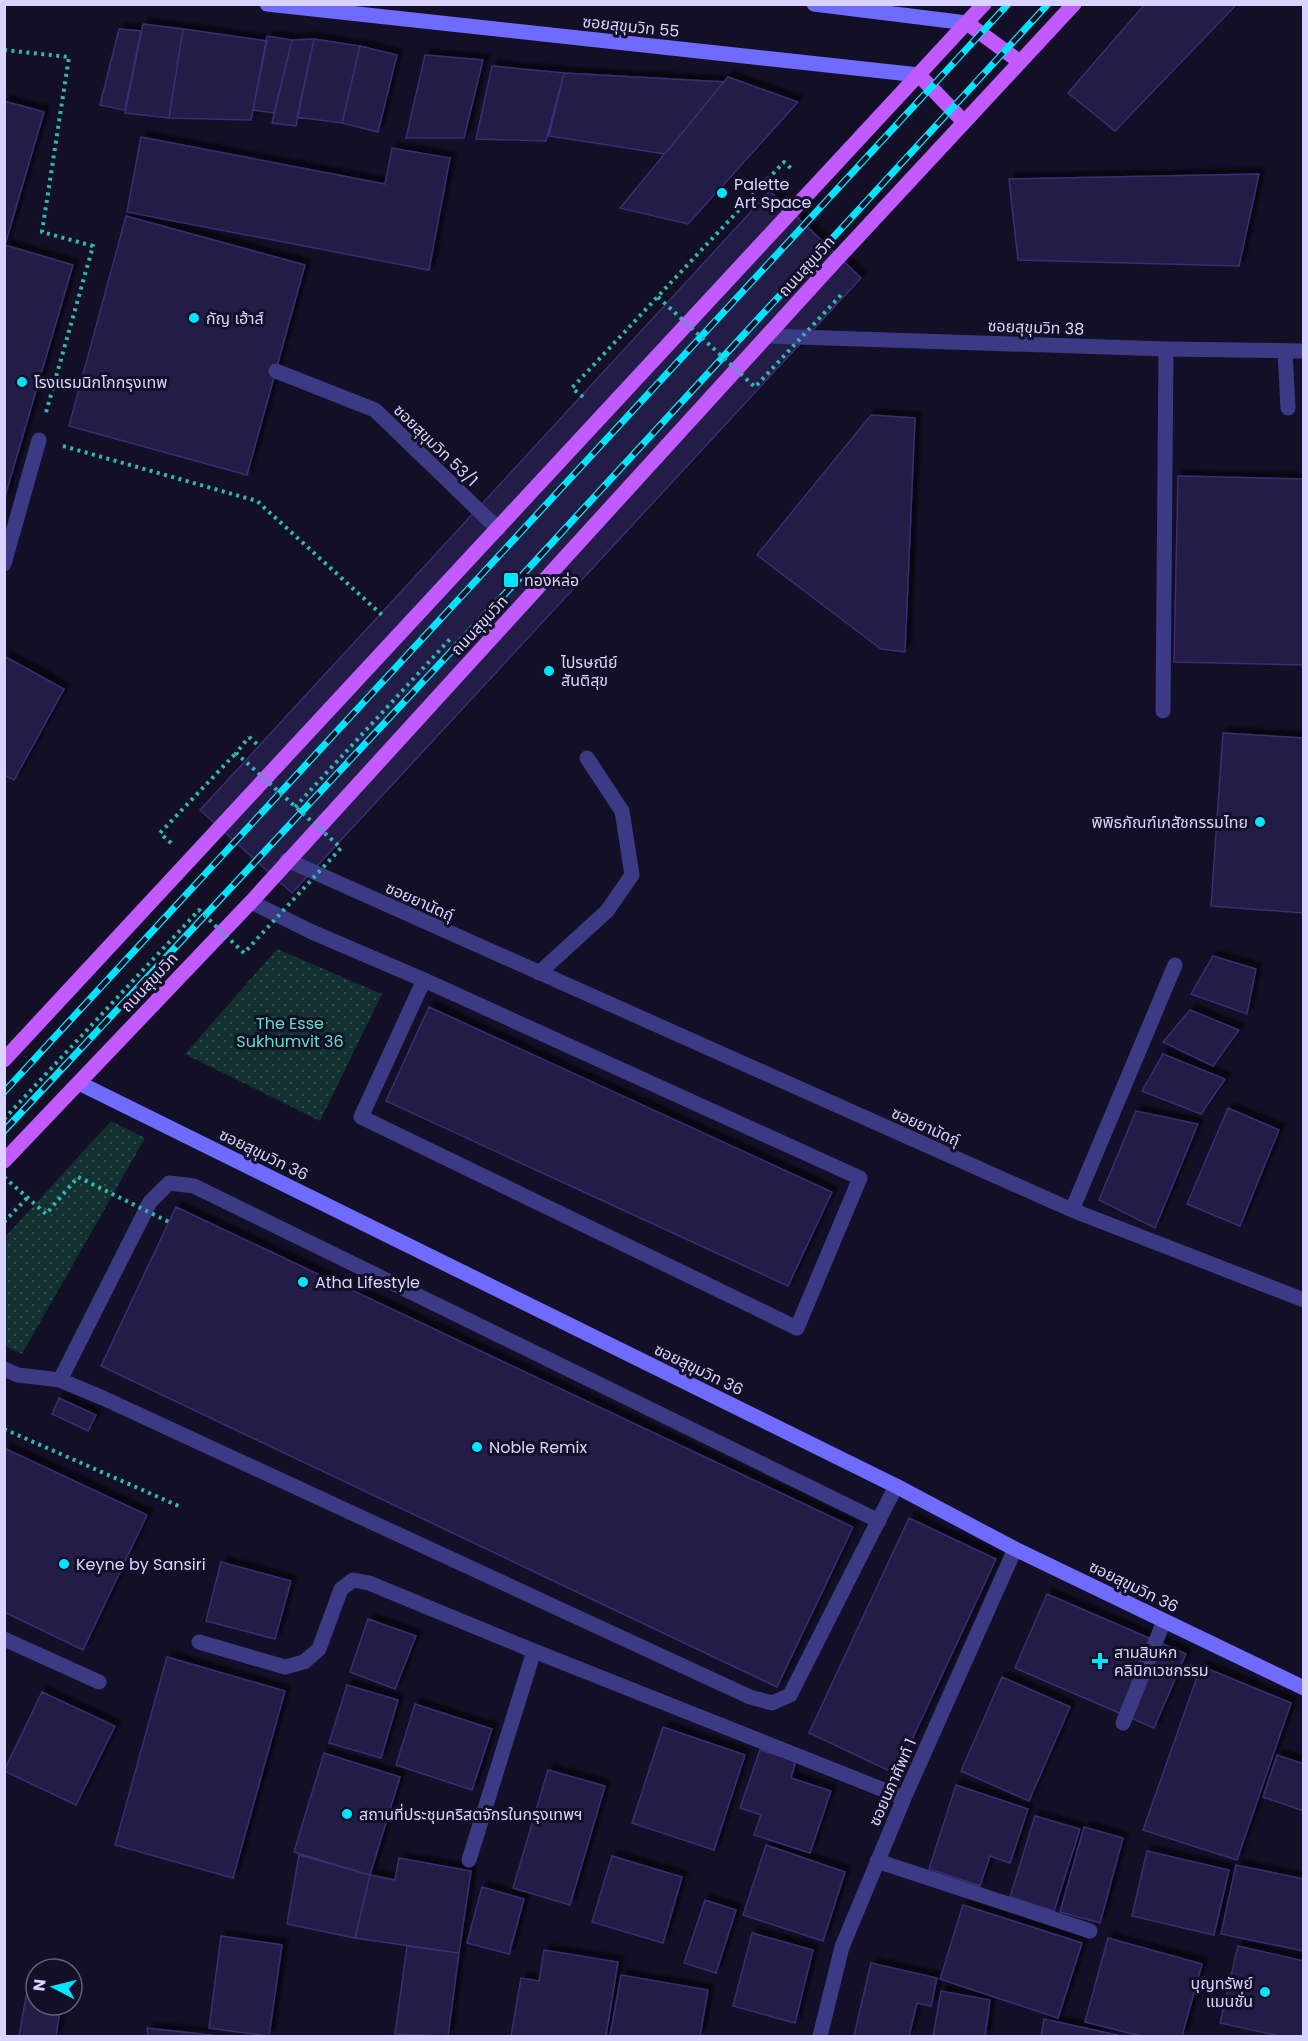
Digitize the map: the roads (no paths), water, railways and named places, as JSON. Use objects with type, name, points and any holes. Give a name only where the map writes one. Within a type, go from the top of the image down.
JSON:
[{"type":"main road","points":[[4,1060],[984,4]]},
{"type":"main road","name":"ถนนสุขุมวิท","points":[[4,1161],[251,902],[767,336],[1074,4]]},
{"type":"main road","points":[[967,23],[1020,62]]},
{"type":"main road","points":[[920,75],[964,122]]},
{"type":"street","name":"ซอยสุขุมวิท 55","points":[[267,4],[920,75]]},
{"type":"street","points":[[814,4],[967,23]]},
{"type":"street","name":"ซอยสุขุมวิท 38","points":[[767,336],[1166,349],[1304,351]]},
{"type":"street","points":[[1163,711],[1166,349]]},
{"type":"street","points":[[1285,351],[1288,408]]},
{"type":"street","name":"ซอยสุขุมวิท 53/1","points":[[276,371],[375,410],[498,529]]},
{"type":"street","points":[[4,564],[39,440]]},
{"type":"street","points":[[539,973],[607,911],[632,875],[622,811],[587,758]]},
{"type":"street","name":"ซอยยานัดถุ์","points":[[287,860],[1072,1210],[1304,1300]]},
{"type":"street","points":[[251,902],[312,932],[424,980],[860,1178],[797,1328],[361,1117],[424,980]]},
{"type":"street","points":[[1072,1210],[1176,965]]},
{"type":"street","name":"ซอยสุขุมวิท 36","points":[[79,1083],[896,1486],[1015,1549],[1304,1688]]},
{"type":"street","points":[[60,1380],[150,1202],[169,1183],[194,1186],[879,1521]]},
{"type":"street","points":[[4,1369],[18,1375],[60,1380],[114,1402],[750,1697],[772,1702],[790,1695],[896,1486]]},
{"type":"street","name":"ซอยนภาศัพท์ 1","points":[[820,2037],[842,1947],[904,1798],[1015,1549]]},
{"type":"street","points":[[200,1641],[285,1667],[304,1662],[319,1649],[342,1589],[353,1580],[374,1585],[904,1798]]},
{"type":"street","points":[[1123,1723],[1164,1620]]},
{"type":"street","points":[[4,1639],[99,1682]]},
{"type":"street","points":[[469,1860],[534,1651]]},
{"type":"street","points":[[877,1861],[1090,1931]]},
{"type":"railway","points":[[4,1092],[1008,4]]},
{"type":"railway","points":[[4,1131],[515,583],[1048,4]]},
{"type":"place","name":"Palette Art Space","points":[[722,193]]},
{"type":"place","name":"กัญ เฮ้าส์","points":[[194,318]]},
{"type":"place","name":"โรงแรมนิกโกกรุงเทพ","points":[[22,382]]},
{"type":"place","name":"ทองหล่อ","points":[[511,580]]},
{"type":"place","name":"ไปรษณีย์ สันติสุข","points":[[549,671]]},
{"type":"place","name":"พิพิธภัณฑ์เภสัชกรรมไทย","points":[[1260,822]]},
{"type":"place","name":"Atha Lifestyle","points":[[303,1282]]},
{"type":"place","name":"Noble Remix","points":[[477,1447]]},
{"type":"place","name":"Keyne by Sansiri","points":[[64,1564]]},
{"type":"place","name":"สามสิบหก คลินิกเวชกรรม","points":[[1100,1661]]},
{"type":"place","name":"สถานที่ประชุมคริสตจักรในกรุงเทพฯ","points":[[347,1814]]},
{"type":"place","name":"บุญทรัพย์ แมนชั่น","points":[[1265,1992]]},
{"type":"park label","name":"The Esse Sukhumvit 36","points":[[290,1032]]}]
